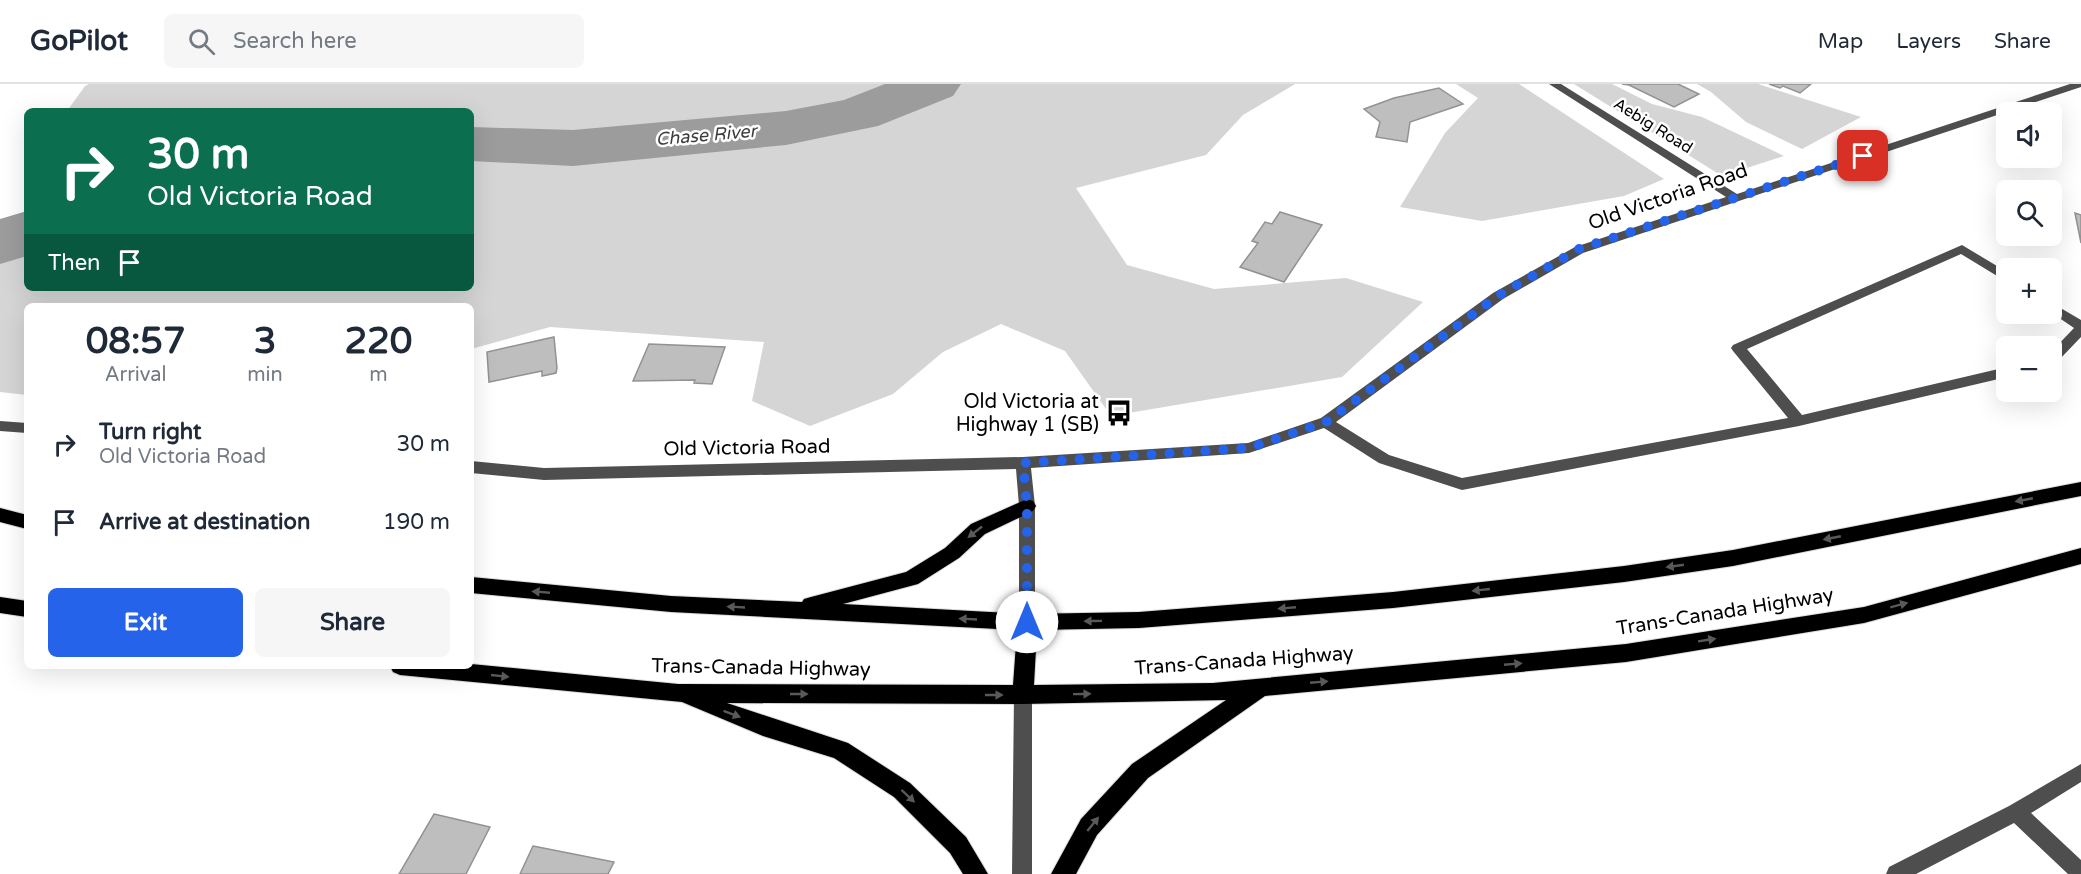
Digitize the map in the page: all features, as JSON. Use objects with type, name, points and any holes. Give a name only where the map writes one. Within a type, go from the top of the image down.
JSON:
[{"type":"highway","points":[[474,585],[671,604],[1027,622],[1139,620],[1393,600],[1624,574],[1733,558],[2081,489]]},
{"type":"highway","points":[[794,610],[911,578],[952,553],[978,529],[1027,506]]},
{"type":"highway","points":[[0,515],[24,521]]},
{"type":"highway","name":"Trans-Canada Highway","points":[[431,669],[678,693],[1023,695],[1213,692],[1637,651],[1864,615],[2081,556]]},
{"type":"highway","points":[[0,605],[24,609]]},
{"type":"highway","points":[[1023,695],[1027,622]]},
{"type":"highway","points":[[1063,874],[1089,827],[1140,771],[1261,687]]},
{"type":"highway","points":[[678,693],[763,726],[840,750],[902,790],[958,845],[976,874]]},
{"type":"street","name":"Aebig Road","points":[[1554,84],[1734,197]]},
{"type":"street","name":"Old Victoria Road","points":[[474,467],[544,474],[1023,463],[1249,448],[1326,422],[1498,296],[1579,249],[2081,84]]},
{"type":"street","points":[[1799,421],[1738,348],[1962,249],[1996,271]]},
{"type":"street","points":[[2062,314],[2081,327],[2062,348]]},
{"type":"street","points":[[1326,422],[1384,459],[1462,484],[1799,421],[1996,375]]},
{"type":"street","points":[[0,426],[24,428]]},
{"type":"street","points":[[1023,463],[1027,506],[1027,622]]},
{"type":"street","points":[[1022,874],[1023,695]]},
{"type":"street","points":[[1896,874],[2016,812],[2081,772]]},
{"type":"street","points":[[2016,812],[2081,873]]},
{"type":"shaded area","points":[[89,84],[1295,84],[1243,115],[1206,155],[1076,188],[1127,265],[1214,289],[1346,278],[1423,302],[1342,377],[1111,416],[1065,351],[1001,324],[943,352],[893,394],[810,426],[752,401],[764,342],[550,327],[474,348],[474,303],[24,303],[24,395],[0,392],[0,240],[24,229],[24,291],[474,291],[474,108],[69,108],[85,86]]},
{"type":"shaded area","points":[[1456,84],[1519,84],[1664,179],[1624,196],[1482,221],[1400,207],[1445,133],[1478,98]]},
{"type":"shaded area","points":[[1574,84],[1612,84],[1652,104],[1702,117],[1784,156],[1722,176]]},
{"type":"shaded area","points":[[1697,84],[1758,84],[1861,117],[1802,149],[1746,122],[1711,92]]},
{"type":"building","points":[[1622,84],[1678,84],[1699,94],[1674,107],[1629,85]]},
{"type":"building","points":[[1769,84],[1811,84],[1800,93],[1783,86],[1780,88]]},
{"type":"building","points":[[1439,88],[1463,104],[1410,122],[1407,142],[1376,137],[1380,122],[1364,109],[1394,98]]},
{"type":"building","points":[[1280,212],[1322,225],[1284,282],[1240,267],[1258,243],[1252,241],[1265,222],[1272,224]]},
{"type":"building","points":[[2075,213],[2081,215],[2081,243]]},
{"type":"building","points":[[554,337],[556,373],[542,376],[542,371],[489,382],[487,352]]},
{"type":"building","points":[[649,344],[725,347],[712,384],[694,383],[695,380],[633,381]]},
{"type":"building","points":[[434,814],[490,827],[466,874],[399,874]]},
{"type":"building","points":[[533,846],[614,862],[608,874],[520,874]]},
{"type":"waterway","name":"Chase River","points":[[474,144],[573,148],[786,128],[858,114],[934,84]]},
{"type":"waterway","name":"Chase River","points":[[0,244],[24,232]]},
{"type":"place","name":"Old Victoria at Highway 1 (SB)","points":[[1119,413]]},
{"type":"route","points":[[1027,622],[1027,506],[1023,463],[1249,448],[1326,422],[1498,296],[1579,249],[1863,156]]}]
